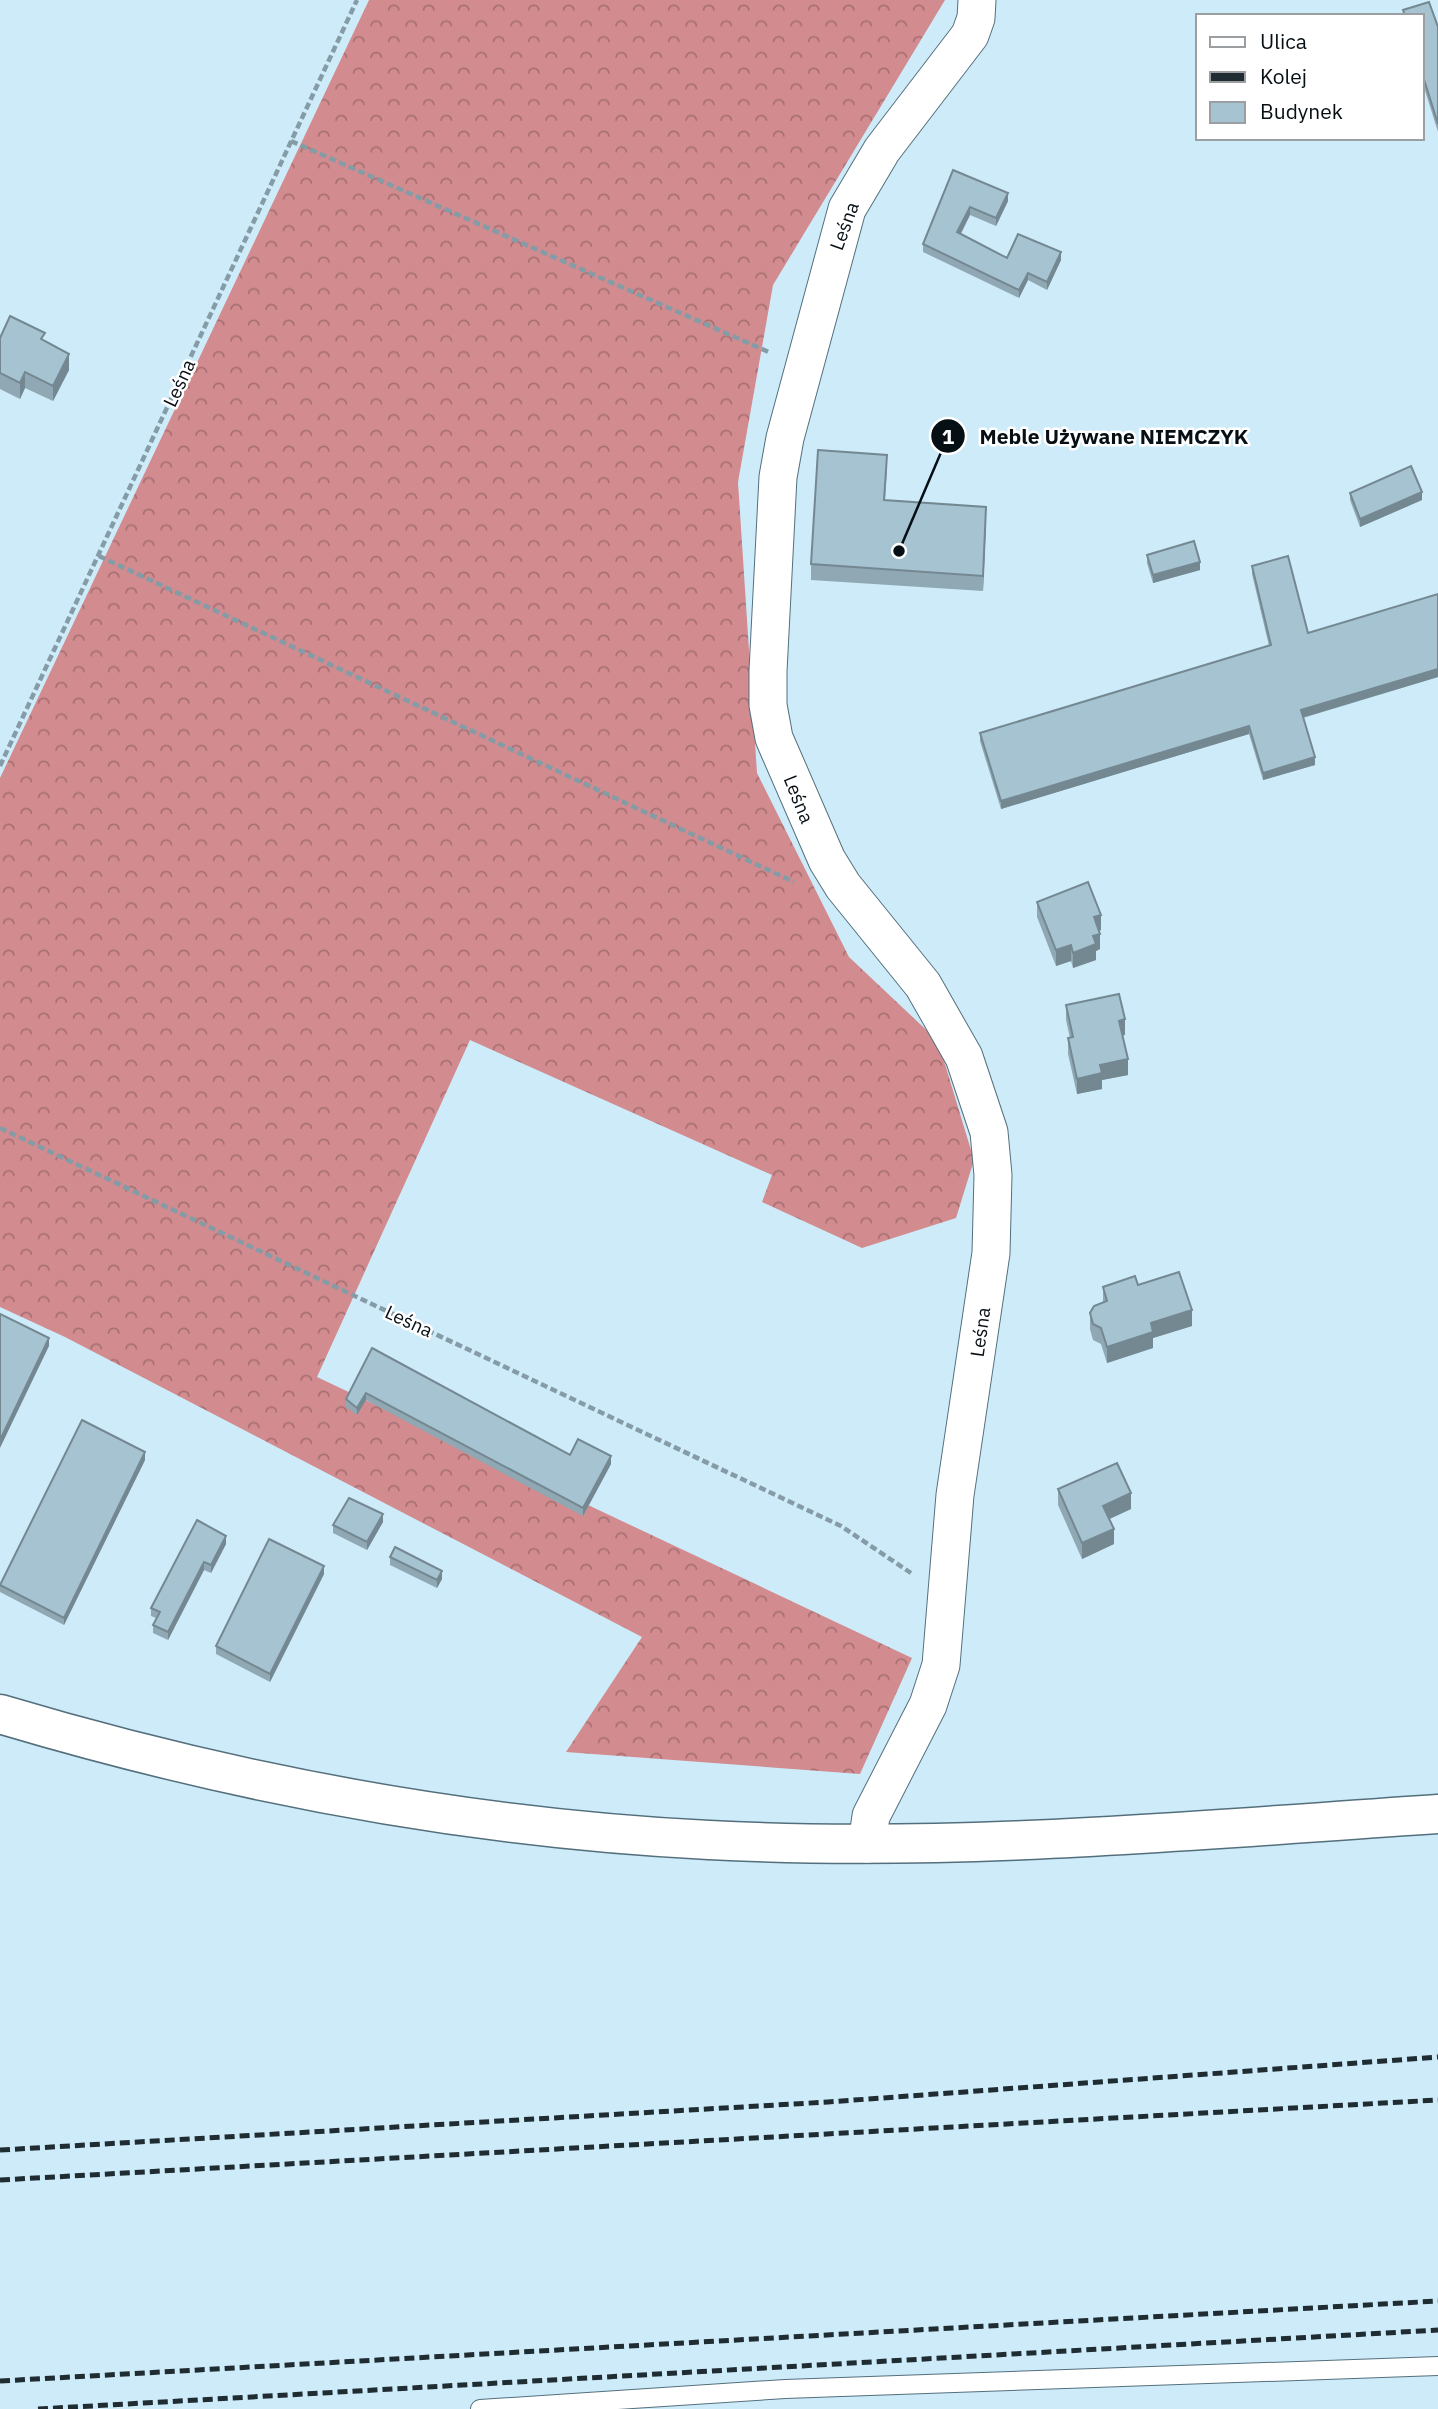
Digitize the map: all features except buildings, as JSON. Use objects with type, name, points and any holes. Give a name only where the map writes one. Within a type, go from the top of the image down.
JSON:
[{"type":"main road","points":[[0,1714],[186,1766],[433,1814],[587,1832],[697,1840],[867,1844],[1057,1839],[1438,1814]]},
{"type":"street","name":"Leśna","points":[[867,1844],[871,1816],[932,1695],[941,1665],[955,1495],[994,1226],[989,1132],[971,1075],[939,1010],[923,985],[843,886],[817,843],[769,720],[768,671],[778,477],[785,438],[847,209],[889,140],[970,35],[976,18],[976,0]]},
{"type":"lane","points":[[480,2409],[785,2389],[1438,2366]]},
{"type":"path","name":"Leśna","points":[[0,766],[357,0]]},
{"type":"path","points":[[291,141],[804,367]]},
{"type":"path","points":[[99,556],[805,887]]},
{"type":"path","name":"Leśna","points":[[0,1128],[841,1526],[947,1597]]},
{"type":"green space","points":[[369,0],[945,0],[773,285],[738,482],[757,773],[849,957],[938,1041],[974,1160],[956,1218],[862,1248],[762,1202],[772,1175],[470,1040],[317,1377],[912,1658],[860,1774],[566,1752],[642,1637],[65,1337],[0,1307],[0,778]]},
{"type":"railway","points":[[0,2150],[828,2102],[1438,2057]]},
{"type":"railway","points":[[0,2180],[1438,2100]]},
{"type":"railway","points":[[0,2381],[1438,2301]]},
{"type":"railway","points":[[38,2409],[1438,2330]]},
{"type":"place","name":"Meble Używane NIEMCZYK","points":[[899,551]]}]
